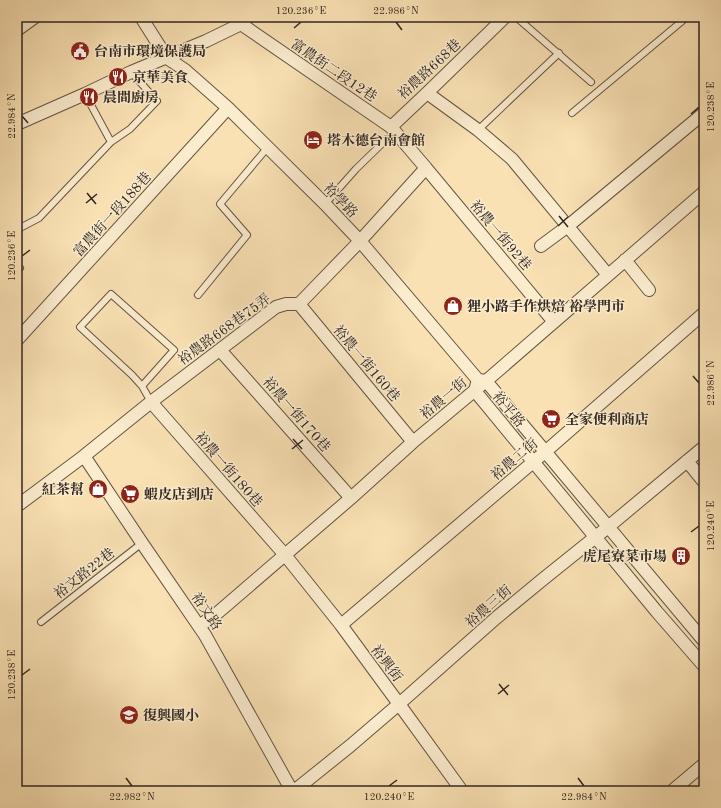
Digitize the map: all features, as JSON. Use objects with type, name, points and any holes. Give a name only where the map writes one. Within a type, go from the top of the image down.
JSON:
[{"type":"street","points":[[17,30],[35,17]]},
{"type":"street","points":[[141,17],[167,58]]},
{"type":"street","name":"裕農路668巷","points":[[393,129],[427,93],[505,17]]},
{"type":"street","points":[[17,124],[131,72],[206,41],[245,21]]},
{"type":"street","name":"富農街二段12巷","points":[[245,21],[393,129]]},
{"type":"street","name":"裕學路","points":[[167,58],[185,70],[228,108],[325,204],[360,241],[480,384]]},
{"type":"street","points":[[427,93],[478,130],[512,159],[608,275]]},
{"type":"street","name":"富農街一段188巷","points":[[17,340],[228,108]]},
{"type":"street","points":[[541,246],[568,226],[704,113]]},
{"type":"street","points":[[299,304],[360,241],[426,168],[393,129]]},
{"type":"street","name":"裕農一街92巷","points":[[426,168],[554,322]]},
{"type":"street","name":"裕農一街","points":[[199,626],[216,615],[413,442],[704,192]]},
{"type":"street","points":[[625,260],[649,290]]},
{"type":"street","name":"裕農路668巷75弄","points":[[17,506],[276,307],[286,304],[299,304]]},
{"type":"street","name":"裕農一街160巷","points":[[299,304],[413,442]]},
{"type":"street","name":"裕農二街","points":[[341,625],[545,452],[704,312]]},
{"type":"street","name":"裕農一街170巷","points":[[220,350],[351,498]]},
{"type":"street","name":"裕平路","points":[[480,384],[545,452],[704,641]]},
{"type":"street","name":"裕平路","points":[[480,384],[533,462],[657,612],[704,666]]},
{"type":"street","name":"裕農一街180巷","points":[[151,402],[285,555]]},
{"type":"street","name":"裕農三街","points":[[293,791],[350,746],[496,618],[704,447]]},
{"type":"street","name":"裕文路","points":[[84,456],[199,626],[293,791]]},
{"type":"street","points":[[687,461],[704,482]]},
{"type":"street","name":"裕興街","points":[[285,555],[341,625],[462,791]]},
{"type":"street","points":[[672,791],[704,764]]},
{"type":"lane","points":[[516,17],[591,82]]},
{"type":"lane","points":[[572,113],[687,17]]},
{"type":"lane","points":[[478,130],[559,53]]},
{"type":"lane","points":[[17,225],[20,228],[39,218],[111,142],[130,129],[157,101],[131,72]]},
{"type":"lane","points":[[85,94],[111,142]]},
{"type":"lane","points":[[325,204],[393,129]]},
{"type":"lane","points":[[198,295],[247,235],[220,204],[268,147]]},
{"type":"lane","name":"裕農路668巷75弄","points":[[142,386],[174,350],[111,294],[80,327],[132,375],[142,386],[151,402]]},
{"type":"lane","name":"裕文路22巷","points":[[41,622],[142,543]]},
{"type":"place","name":"台南市環境保護局","points":[[80,51]]},
{"type":"place","name":"京華美食","points":[[118,77]]},
{"type":"place","name":"晨間廚房","points":[[89,97]]},
{"type":"place","name":"塔木德台南會館","points":[[313,140]]},
{"type":"place","name":"狸小路手作烘焙 裕學門市","points":[[453,306]]},
{"type":"place","name":"全家便利商店","points":[[551,419]]},
{"type":"place","name":"紅茶幫","points":[[98,489]]},
{"type":"place","name":"蝦皮店到店","points":[[130,494]]},
{"type":"place","name":"虎尾寮菜市場","points":[[681,556]]},
{"type":"place","name":"復興國小","points":[[129,715]]}]
